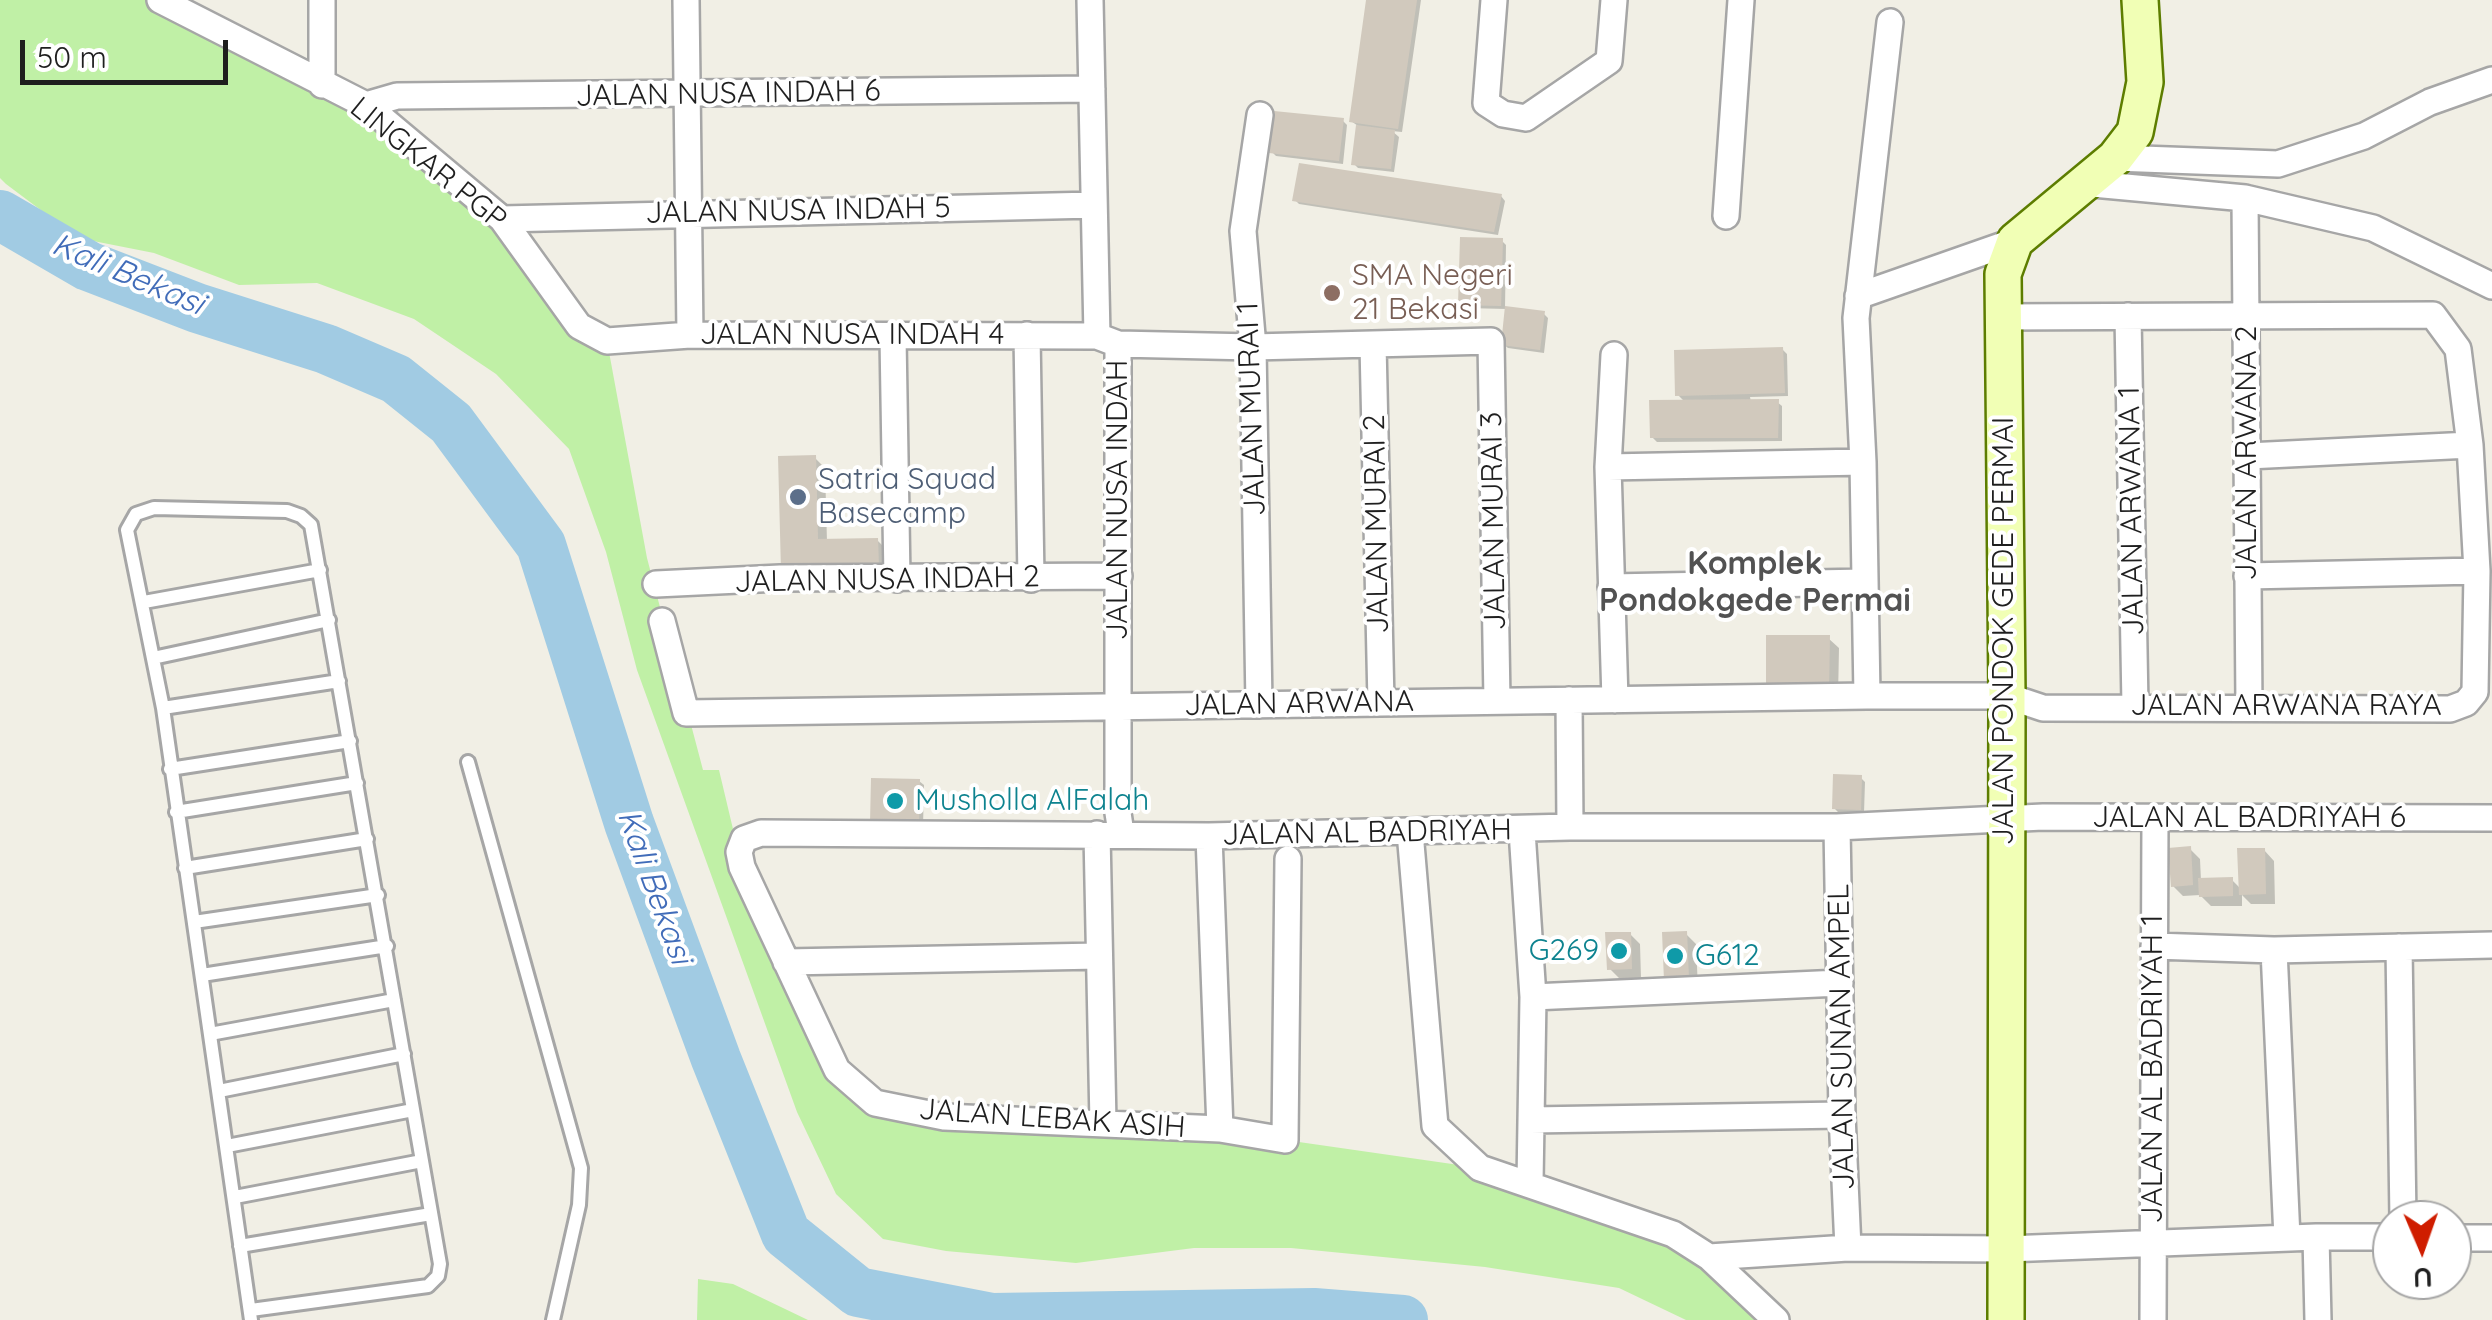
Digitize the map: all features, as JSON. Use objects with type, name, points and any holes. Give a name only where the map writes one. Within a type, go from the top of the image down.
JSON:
[{"type":"street","name":"LINGKAR PGP","points":[[160,0],[202,11],[322,85],[366,105],[502,219],[580,326],[607,342]]},
{"type":"street","points":[[322,0],[322,85]]},
{"type":"street","points":[[686,0],[690,335]]},
{"type":"street","name":"JALAN NUSA INDAH","points":[[1090,0],[1094,205],[1107,340],[1119,576],[1118,812],[1109,833],[1100,956],[1104,1123]]},
{"type":"street","points":[[1494,0],[1486,104],[1503,114],[1526,118],[1610,62],[1614,0]]},
{"type":"street","points":[[1726,216],[1741,0]]},
{"type":"street","points":[[1858,296],[2015,241],[2114,158],[2135,132],[2146,82],[2140,0]]},
{"type":"street","points":[[1866,696],[1858,296],[1890,22]]},
{"type":"street","points":[[2114,158],[2278,164],[2364,136],[2430,102],[2492,80]]},
{"type":"street","name":"JALAN NUSA INDAH 6","points":[[366,105],[397,96],[1092,89]]},
{"type":"street","name":"JALAN MURAI 1","points":[[1260,114],[1243,232],[1253,347],[1260,705]]},
{"type":"street","points":[[2082,183],[2245,198],[2372,228],[2492,286]]},
{"type":"street","name":"JALAN ARWANA 2","points":[[2245,198],[2249,707]]},
{"type":"street","name":"JALAN NUSA INDAH 5","points":[[502,219],[1094,205]]},
{"type":"street","name":"JALAN PONDOK GEDE PERMAI","points":[[2006,1320],[2007,696],[2001,316],[2003,274],[2015,241]]},
{"type":"street","name":"JALAN ARWANA RAYA","points":[[2007,696],[2043,708],[2450,709],[2466,702],[2475,692],[2477,571],[2470,446],[2458,349],[2433,315],[2246,316]]},
{"type":"street","points":[[2001,316],[2246,316]]},
{"type":"street","name":"JALAN ARWANA 1","points":[[2128,316],[2136,706]]},
{"type":"street","name":"JALAN NUSA INDAH 4","points":[[607,342],[690,335],[1027,335],[1253,347],[1492,341]]},
{"type":"street","points":[[1027,335],[1031,579]]},
{"type":"street","points":[[893,337],[897,580]]},
{"type":"street","name":"JALAN MURAI 3","points":[[1492,341],[1496,702]]},
{"type":"street","name":"JALAN MURAI 2","points":[[1373,344],[1381,703]]},
{"type":"street","points":[[1614,355],[1608,467],[1615,700]]},
{"type":"street","points":[[2248,456],[2470,446]]},
{"type":"street","points":[[1608,467],[1864,462]]},
{"type":"street","points":[[2247,576],[2477,571]]},
{"type":"street","name":"JALAN NUSA INDAH 2","points":[[656,584],[780,578],[1119,576]]},
{"type":"street","points":[[1611,587],[1865,582]]},
{"type":"street","name":"JALAN ARWANA","points":[[662,621],[686,713],[2007,696]]},
{"type":"street","points":[[1569,700],[1570,827]]},
{"type":"street","name":"JALAN AL BADRIYAH 6","points":[[2006,820],[2043,816],[2492,818]]},
{"type":"street","name":"JALAN AL BADRIYAH 1","points":[[2152,1320],[2154,818]]},
{"type":"street","name":"JALAN AL BADRIYAH","points":[[738,852],[744,839],[761,833],[1209,836],[1570,827],[1837,827],[2006,820]]},
{"type":"street","name":"JALAN SUNAN AMPEL","points":[[1837,827],[1848,1248]]},
{"type":"street","points":[[1522,830],[1533,996],[1530,1183]]},
{"type":"street","points":[[1410,832],[1435,1126],[1480,1168],[1674,1234],[1709,1258],[1776,1320]]},
{"type":"street","name":"JALAN LEBAK ASIH","points":[[1209,836],[1220,1129]]},
{"type":"street","name":"JALAN LEBAK ASIH","points":[[738,852],[740,864],[837,1070],[875,1103],[944,1117],[1220,1129],[1285,1140],[1288,860]]},
{"type":"street","points":[[2154,946],[2274,950],[2492,945]]},
{"type":"street","points":[[2399,948],[2404,1200]]},
{"type":"street","points":[[2274,950],[2287,1238]]},
{"type":"street","points":[[786,962],[1100,956]]},
{"type":"street","points":[[1533,996],[1840,983]]},
{"type":"street","points":[[1530,1120],[1842,1115]]},
{"type":"street","points":[[2316,1237],[2318,1320]]},
{"type":"street","points":[[1709,1258],[1848,1248],[2007,1249],[2372,1237]]},
{"type":"lane","points":[[154,508],[287,511],[311,524],[320,570],[440,1264],[438,1276],[428,1286],[251,1315],[163,708],[127,530],[136,514],[154,508]]},
{"type":"lane","points":[[144,602],[320,570]]},
{"type":"lane","points":[[153,658],[329,620]]},
{"type":"lane","points":[[163,708],[339,681]]},
{"type":"lane","points":[[170,769],[350,740]]},
{"type":"lane","points":[[468,762],[581,1168],[579,1204],[554,1320]]},
{"type":"lane","points":[[176,812],[357,784]]},
{"type":"lane","points":[[185,868],[366,839]]},
{"type":"lane","points":[[194,922],[378,895]]},
{"type":"lane","points":[[202,974],[387,946]]},
{"type":"lane","points":[[210,1034],[394,1000]]},
{"type":"lane","points":[[219,1091],[404,1054]]},
{"type":"lane","points":[[227,1146],[413,1110]]},
{"type":"lane","points":[[234,1197],[422,1161]]},
{"type":"lane","points":[[240,1246],[431,1214]]},
{"type":"green space","points":[[0,0],[160,0],[366,105],[502,219],[607,341],[647,558],[703,770],[719,770],[742,867],[837,1070],[875,1103],[1285,1140],[1480,1168],[1673,1234],[1774,1320],[1686,1320],[1619,1288],[1485,1267],[1291,1248],[1194,1248],[1076,1263],[946,1251],[883,1239],[836,1194],[797,1112],[637,670],[606,552],[569,449],[496,374],[414,319],[317,283],[239,285],[154,253],[78,238],[6,184],[0,178]]},
{"type":"green space","points":[[698,1279],[733,1284],[808,1320],[697,1320]]},
{"type":"building","points":[[1366,0],[1417,0],[1398,129],[1349,122]]},
{"type":"building","points":[[1274,111],[1344,118],[1339,161],[1269,153]]},
{"type":"building","points":[[1356,125],[1395,130],[1391,169],[1351,165]]},
{"type":"building","points":[[1299,163],[1502,194],[1494,232],[1292,201]]},
{"type":"building","points":[[1460,237],[1503,238],[1501,306],[1458,305]]},
{"type":"building","points":[[1505,306],[1545,311],[1540,350],[1501,345]]},
{"type":"building","points":[[1783,347],[1785,393],[1675,396],[1674,350]]},
{"type":"building","points":[[1779,399],[1778,438],[1650,438],[1649,400]]},
{"type":"building","name":"Satria Squad Basecamp","points":[[816,455],[818,539],[878,538],[879,569],[781,571],[778,456]]},
{"type":"building","points":[[1766,635],[1830,635],[1829,689],[1766,688]]},
{"type":"building","points":[[1833,774],[1862,775],[1861,810],[1832,809]]},
{"type":"building","name":"Musholla AlFalah","points":[[871,778],[920,779],[919,824],[870,823]]},
{"type":"building","points":[[2191,846],[2193,885],[2171,887],[2168,848]]},
{"type":"building","points":[[2237,848],[2265,848],[2266,894],[2239,895]]},
{"type":"building","points":[[2233,877],[2233,896],[2199,897],[2198,878]]},
{"type":"building","name":"G612","points":[[1687,931],[1689,980],[1664,981],[1662,932]]},
{"type":"building","name":"G269","points":[[1605,932],[1631,932],[1632,969],[1607,970]]},
{"type":"waterway","name":"Kali Bekasi","points":[[0,215],[88,266],[197,308],[326,349],[396,379],[451,423],[541,545],[629,823],[786,1234],[858,1292],[992,1318],[1314,1313],[1403,1320]]},
{"type":"place","name":"SMA Negeri 21 Bekasi","points":[[1332,293]]},
{"type":"place","name":"Satria Squad Basecamp","points":[[798,497]]},
{"type":"place","name":"Musholla AlFalah","points":[[895,801]]},
{"type":"place","name":"G269","points":[[1619,951]]},
{"type":"place","name":"G612","points":[[1675,956]]},
{"type":"district","name":"Komplek Pondokgede Permai","points":[[1755,582]]}]
